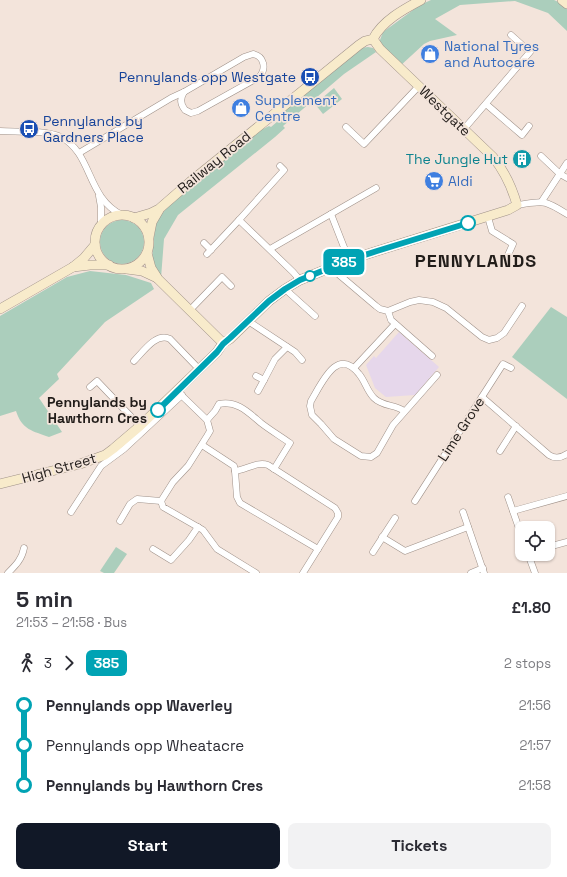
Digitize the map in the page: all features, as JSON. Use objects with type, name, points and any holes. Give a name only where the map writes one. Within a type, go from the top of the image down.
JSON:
[{"type":"street","name":"Railway Road","points":[[134,218],[159,209],[190,182],[359,45],[373,39],[376,31],[386,23],[421,0]]},
{"type":"street","points":[[562,0],[567,4]]},
{"type":"street","points":[[464,129],[530,52],[511,36]]},
{"type":"street","name":"Westgate","points":[[373,39],[380,48],[464,129],[503,170],[512,189],[517,205]]},
{"type":"street","points":[[79,153],[171,98],[249,55],[257,55],[262,61],[264,69],[259,77],[194,113],[188,112],[182,106],[173,102],[164,103]]},
{"type":"street","points":[[346,127],[364,144],[419,86]]},
{"type":"street","points":[[182,106],[181,99],[184,92]]},
{"type":"street","points":[[486,104],[522,135],[529,126]]},
{"type":"street","points":[[0,131],[49,133],[61,137],[69,143],[79,153],[99,195],[101,225]]},
{"type":"street","points":[[541,156],[560,174],[567,178]]},
{"type":"street","points":[[542,201],[567,164]]},
{"type":"street","points":[[204,243],[209,252],[284,170],[280,166]]},
{"type":"street","points":[[270,249],[376,188]]},
{"type":"street","points":[[99,195],[112,209],[122,215],[134,218],[141,222],[149,237],[147,253],[143,260],[130,268],[123,269]]},
{"type":"street","points":[[517,205],[542,201],[567,214]]},
{"type":"street","name":"High Street","points":[[0,484],[80,464],[100,457],[114,449],[180,393],[199,369],[217,352],[223,344],[269,301],[300,280],[349,260],[488,217],[517,205]]},
{"type":"street","name":"Railway Road","points":[[149,237],[152,222],[159,209]]},
{"type":"street","points":[[331,214],[349,260]]},
{"type":"street","points":[[109,265],[100,257],[95,245],[97,231],[101,225],[111,217],[122,215]]},
{"type":"street","points":[[488,217],[492,231],[513,244],[508,255]]},
{"type":"street","points":[[239,220],[294,272],[300,280]]},
{"type":"street","points":[[0,309],[73,267],[84,258],[95,245]]},
{"type":"street","points":[[147,253],[151,268],[161,281],[223,344]]},
{"type":"street","points":[[73,267],[109,265],[123,269],[142,271],[161,281]]},
{"type":"street","points":[[334,266],[337,273],[384,311],[388,312],[404,304],[419,300],[433,302],[446,308],[482,337],[489,340],[500,337],[504,333],[522,306]]},
{"type":"street","points":[[190,310],[222,277],[231,286]]},
{"type":"street","points":[[285,289],[315,316]]},
{"type":"street","points":[[388,312],[391,320],[432,356]]},
{"type":"street","points":[[248,321],[295,352],[302,360]]},
{"type":"street","points":[[354,368],[395,324]]},
{"type":"street","points":[[134,361],[155,340],[164,337],[170,339],[199,369]]},
{"type":"street","points":[[258,391],[275,359],[287,347]]},
{"type":"street","points":[[404,411],[382,404],[375,398],[354,368],[349,364],[343,363],[336,365],[331,369],[311,401],[310,406],[312,415],[334,439],[361,456],[371,457],[377,453],[393,425],[404,411],[437,375]]},
{"type":"street","name":"Lime Grove","points":[[415,501],[503,364],[511,368]]},
{"type":"street","points":[[256,376],[264,380]]},
{"type":"street","points":[[90,387],[97,381],[140,426]]},
{"type":"street","points":[[71,512],[101,466],[124,449],[180,393],[207,420],[210,431],[188,466],[173,482],[161,501]]},
{"type":"street","points":[[482,397],[551,456],[560,458],[567,454]]},
{"type":"street","points":[[207,420],[219,404],[238,406],[247,410],[260,422],[290,443]]},
{"type":"street","points":[[500,451],[516,426]]},
{"type":"street","points":[[274,469],[294,437]]},
{"type":"street","points":[[202,445],[232,464],[235,471],[237,497],[240,503],[318,549]]},
{"type":"street","points":[[235,471],[245,470],[263,463],[337,510],[338,517],[303,573]]},
{"type":"street","points":[[513,512],[567,496]]},
{"type":"street","points":[[508,497],[516,521]]},
{"type":"street","points":[[114,518],[121,522],[130,504],[137,499],[161,501]]},
{"type":"street","points":[[161,501],[163,507],[206,533],[217,549],[256,573]]},
{"type":"street","points":[[464,512],[484,571],[471,573]]},
{"type":"street","points":[[373,552],[395,518]]},
{"type":"street","points":[[153,549],[171,560],[198,527]]},
{"type":"street","points":[[382,537],[405,551],[468,527]]},
{"type":"street","points":[[555,545],[567,542]]},
{"type":"street","points":[[8,573],[18,564],[23,555],[21,550]]},
{"type":"street","points":[[531,561],[535,573]]},
{"type":"shaded area","points":[[399,332],[439,367],[415,395],[386,397],[375,388],[366,365],[374,356],[376,358]]},
{"type":"green space","points":[[431,0],[554,0],[567,6],[567,31],[548,13],[515,1],[460,5],[435,19],[457,35],[430,41],[424,44],[399,67],[380,49],[380,40],[383,32],[420,5]]},
{"type":"green space","points":[[361,48],[373,48],[376,52],[344,74],[283,126],[285,128],[275,137],[178,215],[164,239],[161,278],[155,272],[152,259],[155,226],[159,217],[176,198],[255,133],[269,126],[271,127],[290,106]]},
{"type":"green space","points":[[334,88],[342,99],[323,114],[315,104]]},
{"type":"green space","points":[[118,220],[126,220],[138,226],[144,238],[144,246],[138,258],[126,264],[118,264],[106,258],[100,246],[100,238],[106,226]]},
{"type":"green space","points":[[90,271],[126,275],[151,283],[154,289],[105,322],[57,374],[59,379],[39,398],[62,432],[49,437],[33,431],[25,426],[18,417],[16,411],[0,416],[0,316],[67,277]]},
{"type":"green space","points":[[551,307],[567,317],[567,399],[512,357]]},
{"type":"green space","points":[[116,547],[127,554],[114,573],[104,573],[100,571]]},
{"type":"bus line","name":"385","points":[[158,410],[217,352],[223,344],[269,301],[285,289],[300,280],[349,260],[468,223]]},
{"type":"place","name":"National Tyres and Autocare","points":[[430,54]]},
{"type":"place","name":"Pennylands opp Westgate","points":[[310,77]]},
{"type":"place","name":"Supplement Centre","points":[[241,108]]},
{"type":"place","name":"Pennylands by Gardners Place","points":[[29,129]]},
{"type":"place","name":"The Jungle Hut","points":[[522,159]]},
{"type":"place","name":"Aldi","points":[[434,181]]},
{"type":"place","name":"Pennylands by Hawthorn Cres","points":[[158,410]]},
{"type":"district","name":"PENNYLANDS","points":[[476,261]]}]
